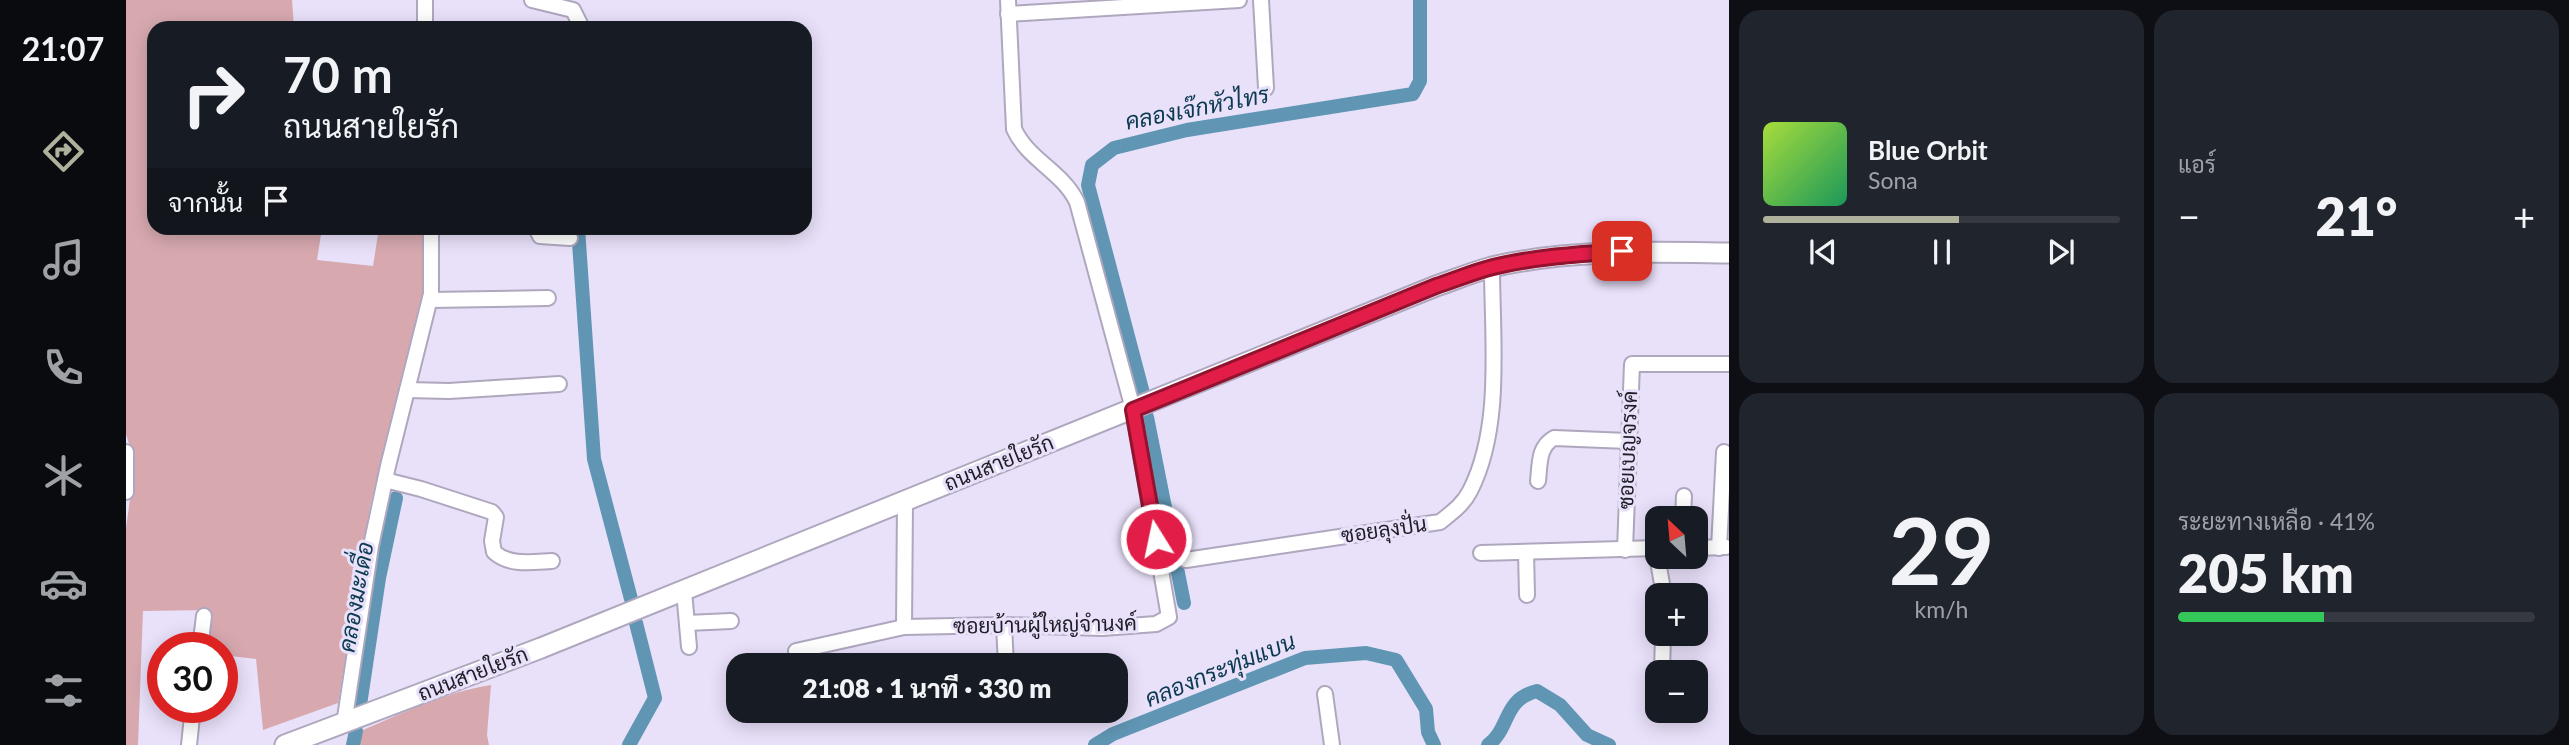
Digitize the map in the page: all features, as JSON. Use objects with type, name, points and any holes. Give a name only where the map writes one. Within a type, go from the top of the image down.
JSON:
[{"type":"street","points":[[425,0],[425,21]]},
{"type":"street","points":[[532,0],[573,10],[579,21]]},
{"type":"street","points":[[1133,410],[1077,202],[1065,182],[1020,142],[1014,129],[1008,7],[1239,0]]},
{"type":"street","points":[[1261,0],[1266,88]]},
{"type":"street","points":[[344,724],[371,546],[430,300],[431,235]]},
{"type":"street","points":[[540,235],[570,238]]},
{"type":"street","name":"ถนนสายใยรัก","points":[[285,745],[684,591],[1436,286],[1492,267],[1581,254],[1622,251],[1729,254]]},
{"type":"street","name":"ซอยลุงปั่น","points":[[1186,560],[1440,522],[1457,509],[1470,492],[1488,438],[1493,385],[1492,267]]},
{"type":"street","points":[[430,300],[548,298]]},
{"type":"street","name":"ซอยเบญจรงค์","points":[[1625,550],[1632,364],[1729,364]]},
{"type":"street","points":[[407,390],[449,391],[558,384]]},
{"type":"street","name":"ซอยบ้านผู้ใหญ่จำนงค์","points":[[796,651],[904,627],[1004,625],[1102,628],[1156,624],[1169,617],[1133,410]]},
{"type":"street","points":[[1538,481],[1541,452],[1546,442],[1554,438],[1628,441]]},
{"type":"street","points":[[126,452],[126,492]]},
{"type":"street","points":[[1724,452],[1724,547]]},
{"type":"street","points":[[385,481],[421,489],[492,512],[496,517],[492,541],[494,552],[499,557],[517,563],[552,561]]},
{"type":"street","points":[[1684,496],[1684,506]]},
{"type":"street","points":[[904,627],[905,502]]},
{"type":"street","points":[[1481,553],[1645,551]]},
{"type":"street","points":[[1526,552],[1527,594]]},
{"type":"street","points":[[684,591],[689,647]]},
{"type":"street","points":[[202,632],[204,617]]},
{"type":"street","points":[[687,623],[731,621]]},
{"type":"street","points":[[1004,625],[1005,653]]},
{"type":"street","points":[[1325,694],[1332,745]]},
{"type":"street","points":[[189,745],[191,723]]},
{"type":"shaded area","points":[[126,0],[292,0],[294,21],[147,21],[147,235],[321,235],[317,260],[373,266],[378,235],[423,235],[424,291],[371,502],[338,703],[263,730],[256,659],[238,657],[238,632],[208,632],[211,610],[143,611],[138,745],[126,745],[126,528],[135,463],[126,434]]},
{"type":"shaded area","points":[[491,685],[487,735],[489,745],[358,745],[361,731],[441,698]]},
{"type":"waterway","name":"คลองเจ๊กหัวไทร","points":[[1143,393],[1088,185],[1092,165],[1114,148],[1187,130],[1413,94],[1420,81],[1420,0]]},
{"type":"waterway","points":[[578,235],[594,459],[631,599]]},
{"type":"waterway","name":"คลองเจ๊กหัวไทร","points":[[1147,417],[1184,603]]},
{"type":"waterway","name":"คลองมะเดื่อ","points":[[360,705],[379,578],[396,498]]},
{"type":"waterway","points":[[629,745],[655,698],[636,623]]},
{"type":"waterway","name":"คลองกระทุ่มแบน","points":[[1095,745],[1113,734],[1305,658],[1366,653],[1396,660],[1426,709],[1428,732],[1434,745]]},
{"type":"waterway","name":"คลองกระทุ่มแบน","points":[[1488,745],[1518,701],[1537,691],[1560,705],[1587,735],[1609,745]]},
{"type":"waterway","name":"คลองมะเดื่อ","points":[[353,745],[356,731]]},
{"type":"route","points":[[1156,539],[1133,410],[1436,286],[1492,267],[1622,251]]}]
